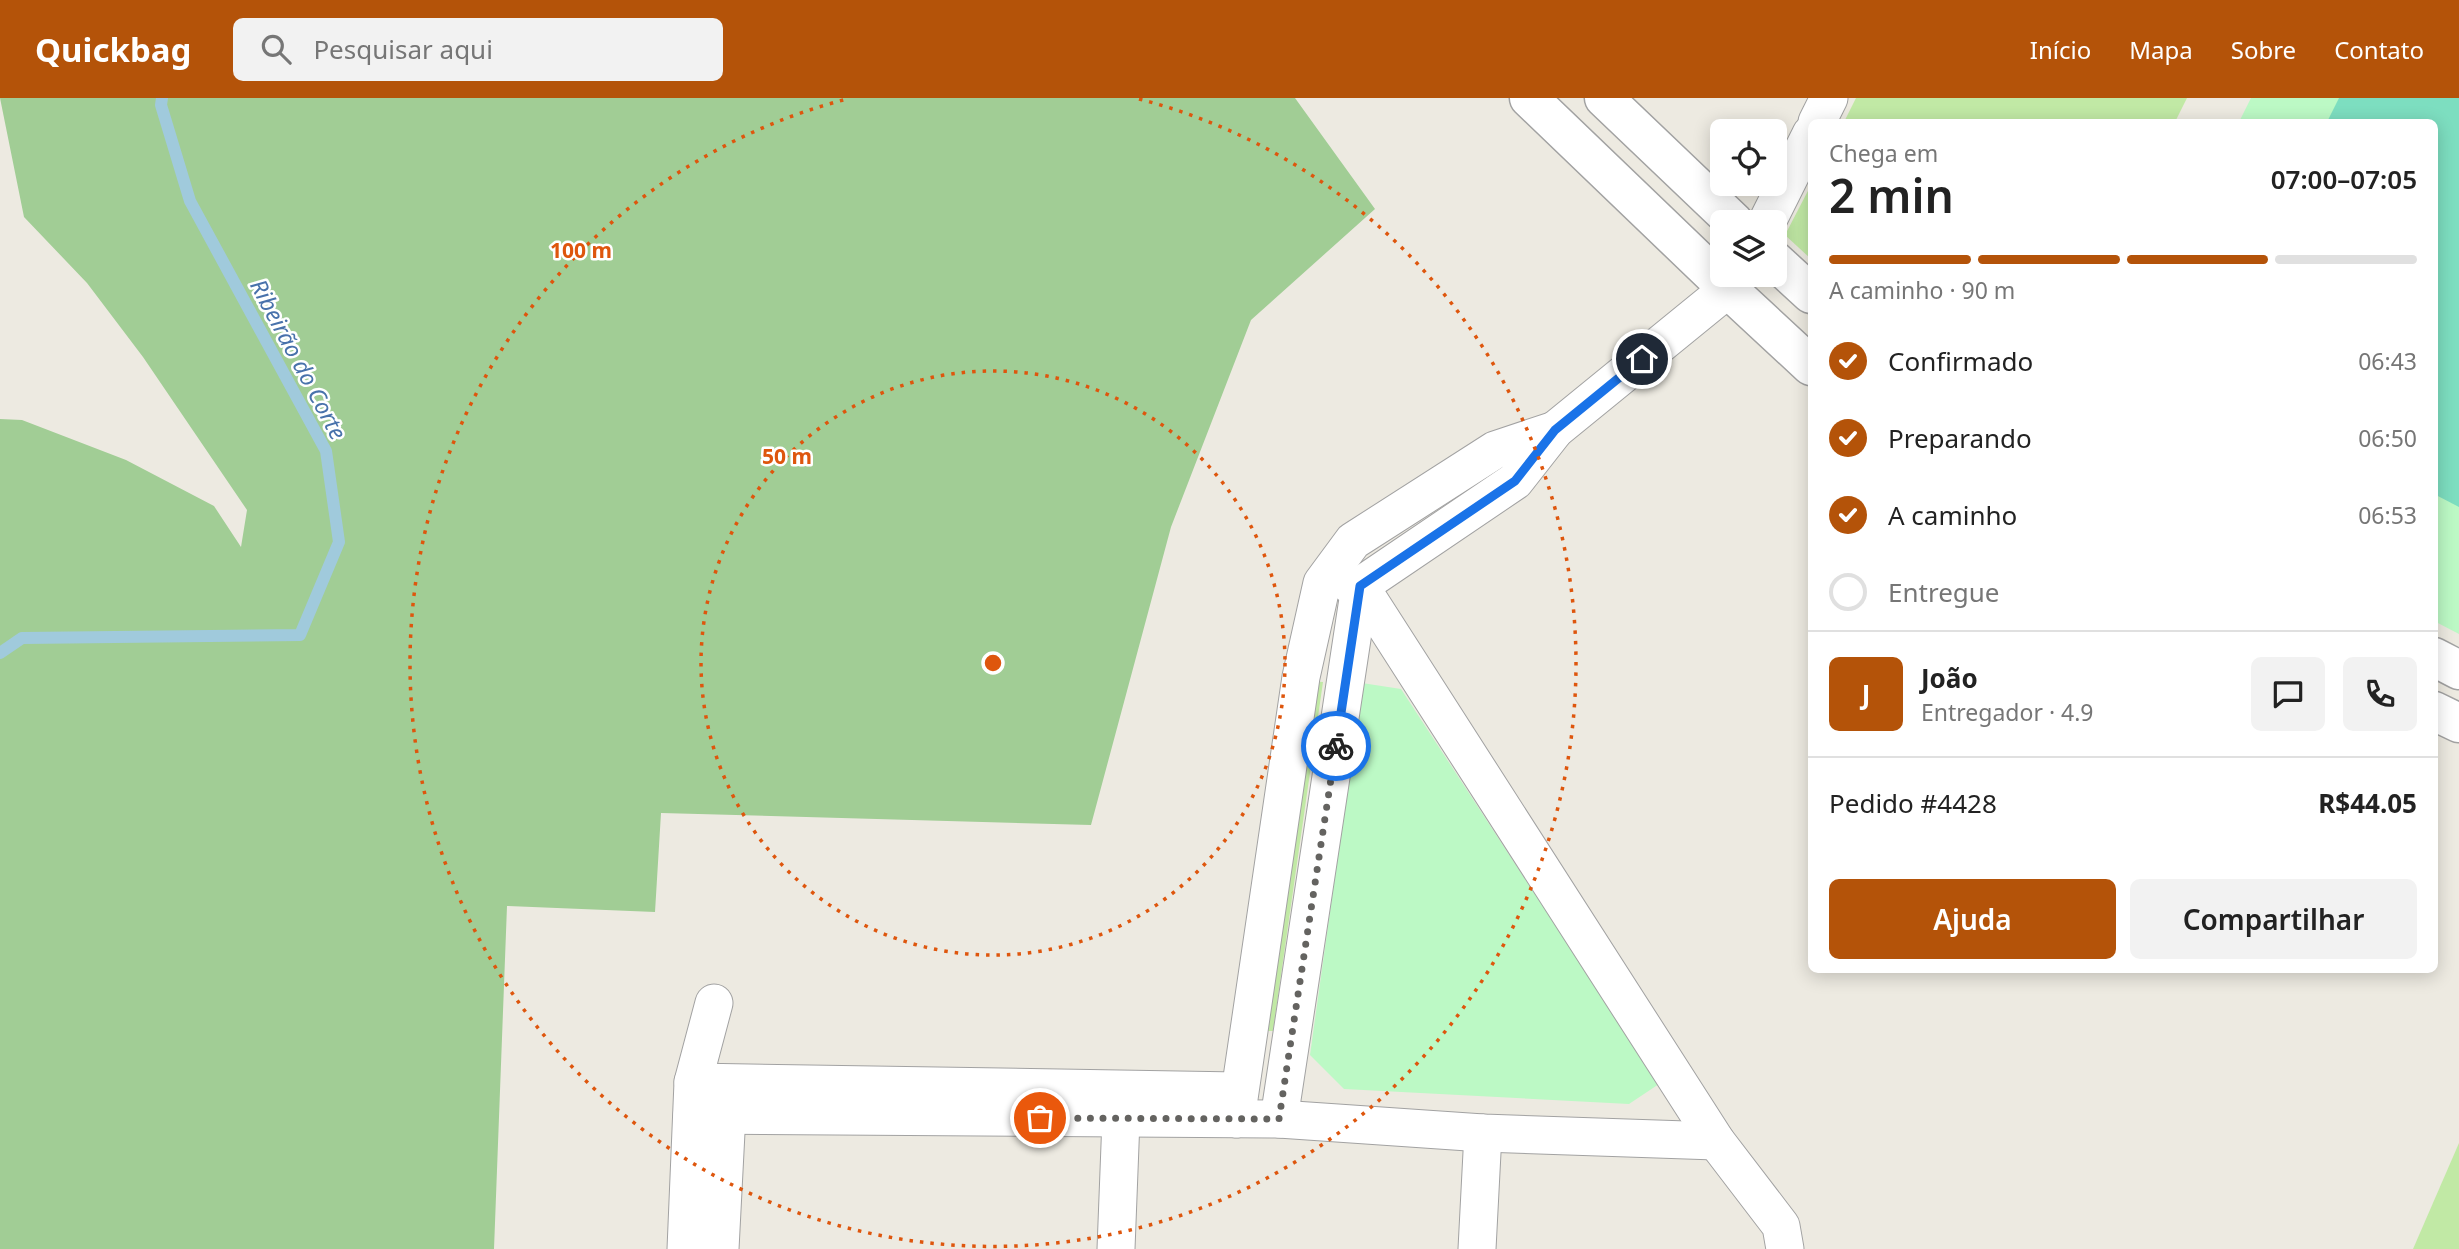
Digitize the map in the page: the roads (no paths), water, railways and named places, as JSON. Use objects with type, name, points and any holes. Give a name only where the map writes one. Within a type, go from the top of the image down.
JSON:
[{"type":"street","points":[[1530,98],[1710,262]]},
{"type":"street","points":[[1604,98],[1721,210]]},
{"type":"street","points":[[1818,119],[1829,98]]},
{"type":"street","points":[[1772,210],[1808,140]]},
{"type":"street","points":[[1787,272],[1808,291]]},
{"type":"street","points":[[1322,583],[1360,586],[1515,481],[1555,430],[1726,287]]},
{"type":"street","points":[[1737,287],[1808,363]]},
{"type":"street","points":[[1237,1105],[1301,677],[1322,583],[1353,541],[1495,450],[1555,430]]},
{"type":"street","points":[[1279,1119],[1360,586]]},
{"type":"street","points":[[1360,586],[1716,1141],[1781,1226],[1785,1249]]},
{"type":"street","points":[[2438,659],[2459,670]]},
{"type":"street","points":[[2438,713],[2459,723]]},
{"type":"street","points":[[710,1098],[1121,1119],[1237,1105]]},
{"type":"street","points":[[710,1098],[1237,1105],[1279,1119],[1483,1133],[1716,1141]]},
{"type":"street","points":[[686,1249],[710,1098]]},
{"type":"street","points":[[710,1098],[720,1249]]},
{"type":"street","points":[[1116,1249],[1121,1119]]},
{"type":"street","points":[[1478,1249],[1483,1133]]},
{"type":"water","points":[[162,98],[165,98],[194,200],[329,449],[343,542],[301,639],[22,643],[0,656],[0,653],[22,638],[300,635],[339,542],[326,451],[190,201],[161,105]]},
{"type":"waterway","name":"Ribeirão do Corte","points":[[0,653],[22,638],[300,635],[339,542],[326,451],[190,201],[161,105],[162,98]]}]
